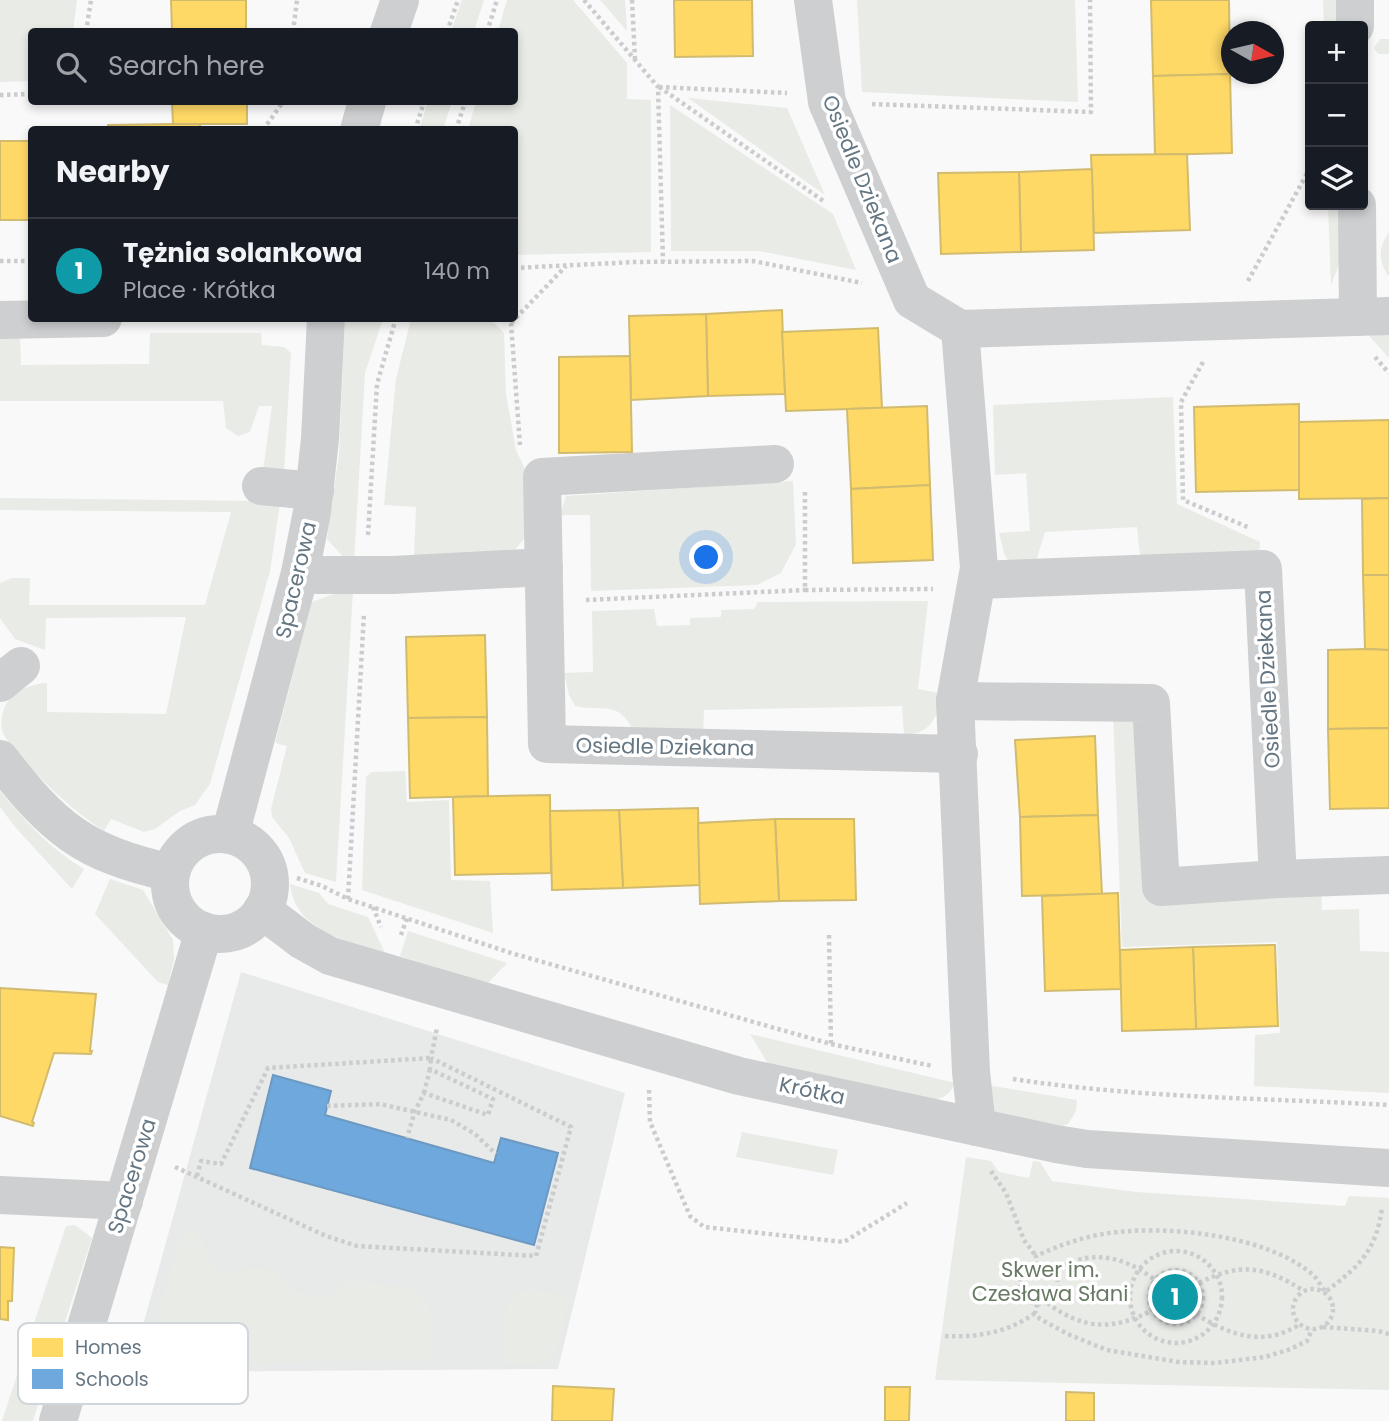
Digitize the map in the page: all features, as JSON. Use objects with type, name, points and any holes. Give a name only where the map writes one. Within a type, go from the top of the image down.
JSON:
[{"type":"street","points":[[391,28],[400,0]]},
{"type":"street","name":"Osiedle Dziekana","points":[[813,0],[827,99],[912,300],[960,329]]},
{"type":"street","points":[[1355,0],[1355,21]]},
{"type":"street","points":[[360,126],[366,105]]},
{"type":"street","points":[[977,1128],[971,1072],[956,701],[979,568],[960,329],[1374,316],[1358,210]]},
{"type":"street","points":[[0,320],[28,319]]},
{"type":"street","name":"Spacerowa","points":[[230,835],[300,573],[315,491],[326,322]]},
{"type":"street","points":[[542,477],[775,464]]},
{"type":"street","name":"Osiedle Dziekana","points":[[542,477],[547,744],[958,754]]},
{"type":"street","points":[[261,486],[315,491]]},
{"type":"street","name":"Osiedle Dziekana","points":[[976,584],[1263,569],[1278,879]]},
{"type":"street","points":[[300,573],[393,575],[544,584]]},
{"type":"street","points":[[956,701],[1151,703],[1161,887],[1389,875]]},
{"type":"street","points":[[0,759],[43,811],[75,838],[106,855],[171,873]]},
{"type":"street","points":[[217,834],[230,835],[245,840],[257,850],[266,864],[268,895],[262,910],[251,922],[237,931],[221,934],[204,932],[184,919],[177,909],[172,898],[171,873],[183,850],[192,842],[217,834]]},
{"type":"street","name":"Krótka","points":[[262,910],[310,945],[347,962],[739,1076],[1087,1149],[1388,1168]]},
{"type":"street","name":"Spacerowa","points":[[87,1323],[204,932]]},
{"type":"street","points":[[0,1195],[124,1201]]},
{"type":"street","name":"Spacerowa","points":[[58,1421],[63,1404]]},
{"type":"path","points":[[87,28],[91,0]]},
{"type":"path","points":[[294,28],[298,0]]},
{"type":"path","points":[[448,28],[458,0]]},
{"type":"path","points":[[488,28],[497,0]]},
{"type":"path","points":[[584,0],[659,87],[829,205],[872,210]]},
{"type":"path","points":[[632,0],[635,59]]},
{"type":"path","points":[[659,87],[827,99],[1091,112],[1090,0]]},
{"type":"path","points":[[659,87],[663,262]]},
{"type":"path","points":[[0,95],[28,94]]},
{"type":"path","points":[[266,126],[282,105]]},
{"type":"path","points":[[416,126],[423,105]]},
{"type":"path","points":[[457,126],[464,105]]},
{"type":"path","points":[[1256,530],[1184,500],[1181,402],[1305,178]]},
{"type":"path","points":[[0,261],[28,261]]},
{"type":"path","points":[[518,268],[753,261],[870,285]]},
{"type":"path","points":[[518,312],[566,266]]},
{"type":"path","points":[[509,322],[520,444],[542,477]]},
{"type":"path","points":[[775,464],[805,462],[805,590]]},
{"type":"path","points":[[544,584],[805,590],[976,584]]},
{"type":"path","points":[[297,878],[323,886],[348,899],[512,953],[831,1044],[971,1072],[1078,1087],[1389,1105]]},
{"type":"path","points":[[829,934],[831,1044]]},
{"type":"path","points":[[407,1138],[424,1093],[438,1027]]},
{"type":"path","points":[[169,1165],[326,1236],[357,1246],[536,1256],[571,1127],[431,1058],[268,1068],[221,1164],[201,1161],[197,1176]]},
{"type":"path","points":[[424,1093],[488,1115],[493,1100],[430,1069]]},
{"type":"path","points":[[649,1082],[650,1122],[690,1216],[704,1227],[844,1242],[907,1203]]},
{"type":"path","points":[[327,1106],[380,1104],[451,1120],[475,1134],[496,1154]]},
{"type":"path","points":[[977,1128],[990,1170],[1006,1193],[1024,1240],[1036,1256],[1037,1265]]},
{"type":"path","points":[[1325,1292],[1355,1269],[1368,1254],[1378,1233],[1388,1168]]},
{"type":"path","points":[[1036,1256],[1074,1240],[1106,1233],[1178,1231],[1211,1235],[1275,1253],[1313,1275],[1331,1299],[1333,1310],[1331,1320],[1322,1327]]},
{"type":"path","points":[[1171,1250],[1188,1252],[1203,1259],[1216,1275],[1222,1301],[1218,1316],[1209,1329],[1196,1339],[1180,1343],[1164,1342],[1150,1335],[1136,1319],[1131,1308],[1130,1293],[1134,1277],[1140,1268],[1156,1255],[1171,1250]]},
{"type":"path","points":[[1053,1272],[1068,1262],[1085,1258],[1125,1261],[1140,1268],[1155,1280]]},
{"type":"path","points":[[1037,1265],[1050,1268],[1053,1272],[1057,1276],[1059,1286],[1055,1296],[1047,1303],[1027,1301],[1021,1293],[1019,1283],[1023,1273],[1037,1265]]},
{"type":"path","points":[[1199,1283],[1216,1275],[1248,1269],[1266,1270],[1304,1291]]},
{"type":"path","points":[[1184,1270],[1199,1283],[1203,1299],[1200,1311],[1191,1320],[1180,1324],[1167,1323],[1157,1317],[1148,1294],[1160,1274],[1184,1270]]},
{"type":"path","points":[[1325,1292],[1315,1288],[1304,1291],[1296,1298],[1293,1307],[1295,1318],[1300,1324],[1312,1329],[1322,1327],[1389,1334]]},
{"type":"path","points":[[1047,1303],[1061,1313],[1096,1325],[1118,1324],[1153,1310]]},
{"type":"path","points":[[945,1336],[962,1337],[1007,1329],[1035,1313],[1037,1304]]},
{"type":"path","points":[[1035,1313],[1040,1319],[1070,1335],[1107,1350],[1178,1363],[1216,1363],[1265,1357],[1288,1350],[1307,1340],[1312,1329]]},
{"type":"path","points":[[1196,1314],[1232,1334],[1251,1337],[1290,1331],[1300,1324]]},
{"type":"shaded area","points":[[241,972],[625,1093],[558,1369],[248,1371],[248,1323],[144,1323]]},
{"type":"green space","points":[[0,0],[77,0],[73,28],[28,28],[28,81],[0,82]]},
{"type":"green space","points":[[462,0],[484,0],[475,28],[452,28]]},
{"type":"green space","points":[[507,0],[573,0],[627,63],[627,99],[651,100],[651,252],[518,255],[518,126],[469,126],[475,105],[518,105],[518,28],[499,28]]},
{"type":"green space","points":[[600,0],[625,0],[627,31]]},
{"type":"green space","points":[[857,0],[1075,0],[1078,102],[862,92]]},
{"type":"green space","points":[[1323,0],[1336,0],[1337,21],[1324,21]]},
{"type":"green space","points":[[1380,39],[1389,39],[1389,54],[1378,54],[1374,48]]},
{"type":"green space","points":[[688,98],[787,108],[825,195]]},
{"type":"green space","points":[[427,105],[451,105],[444,126],[420,126]]},
{"type":"green space","points":[[670,105],[833,214],[856,270],[759,251],[671,251]]},
{"type":"green space","points":[[1328,210],[1339,210],[1339,265],[1331,285]]},
{"type":"green space","points":[[1389,232],[1389,277],[1381,255]]},
{"type":"green space","points":[[345,322],[382,322],[365,373],[354,562],[348,562],[327,539],[339,454]]},
{"type":"green space","points":[[410,322],[494,322],[504,333],[506,394],[516,450],[525,469],[525,538],[512,553],[414,557],[416,507],[384,505],[396,379]]},
{"type":"green space","points":[[1363,329],[1389,329],[1389,358]]},
{"type":"green space","points":[[150,333],[261,333],[262,345],[284,347],[291,353],[284,473],[263,471],[272,406],[259,406],[250,432],[238,436],[226,428],[223,401],[0,401],[0,336],[20,336],[21,365],[149,364]]},
{"type":"green space","points":[[1173,397],[1177,504],[1260,542],[1259,558],[1140,556],[1137,527],[1045,532],[1036,561],[1009,562],[999,533],[1030,531],[1026,473],[995,475],[993,405]]},
{"type":"green space","points":[[793,481],[796,544],[781,573],[757,585],[591,591],[590,515],[560,515],[566,496]]},
{"type":"green space","points":[[0,498],[280,503],[270,571],[210,784],[195,805],[180,811],[155,829],[144,832],[111,819],[104,831],[92,823],[52,790],[12,746],[2,730],[2,718],[7,703],[17,692],[47,683],[47,712],[166,714],[186,617],[46,618],[45,650],[15,639],[0,618],[0,583],[12,578],[30,578],[29,605],[205,605],[231,512],[0,510]]},
{"type":"green space","points":[[347,589],[353,590],[336,882],[305,873],[289,838],[272,817],[271,809],[287,746],[275,743],[312,602]]},
{"type":"green space","points":[[928,601],[918,689],[944,694],[931,723],[921,732],[904,735],[902,706],[704,710],[703,739],[635,734],[623,715],[617,711],[575,706],[569,695],[564,673],[593,672],[592,611],[654,609],[657,626],[690,625],[690,618],[721,617],[721,610],[754,609],[758,602]]},
{"type":"green space","points":[[1113,712],[1140,721],[1152,895],[1321,888],[1322,910],[1359,909],[1360,951],[1389,952],[1389,1093],[1254,1086],[1255,1035],[1280,1033],[1277,942],[1122,947]]},
{"type":"green space","points":[[405,771],[407,802],[449,800],[451,880],[490,881],[493,933],[362,890],[366,777],[372,772]]},
{"type":"green space","points":[[0,791],[39,834],[60,853],[84,869],[72,889],[0,807]]},
{"type":"green space","points":[[110,879],[143,890],[173,940],[174,959],[168,985],[158,982],[95,914]]},
{"type":"green space","points":[[290,884],[319,893],[328,904],[368,917],[386,955],[340,939],[313,924],[294,900]]},
{"type":"green space","points":[[408,931],[507,963],[487,984],[400,956]]},
{"type":"green space","points":[[750,1034],[955,1083],[945,1096],[928,1100],[770,1067]]},
{"type":"green space","points":[[993,1086],[1077,1100],[1076,1111],[1068,1124],[1062,1126],[997,1114],[992,1109],[985,1088]]},
{"type":"green space","points":[[742,1132],[838,1150],[833,1175],[736,1157]]},
{"type":"green space","name":"Skwer im. Czesława Słani","points":[[966,1157],[991,1161],[999,1172],[1029,1178],[1033,1161],[1040,1162],[1052,1181],[1136,1192],[1345,1206],[1349,1196],[1389,1198],[1389,1390],[935,1380]]},
{"type":"green space","points":[[75,1225],[92,1238],[65,1323],[34,1323],[66,1226]]},
{"type":"green space","points":[[189,1229],[198,1236],[206,1248],[208,1261],[220,1272],[262,1268],[304,1294],[332,1295],[340,1283],[352,1281],[415,1289],[422,1294],[429,1311],[430,1360],[248,1363],[248,1323],[155,1323],[180,1238]]},
{"type":"green space","points":[[532,1289],[570,1298],[553,1362],[504,1364],[506,1309],[513,1294]]},
{"type":"green space","points":[[18,1372],[18,1404],[38,1404],[33,1421],[2,1421]]},
{"type":"building: Homes","points":[[171,0],[246,0],[246,28],[172,28]]},
{"type":"building: Homes","points":[[674,0],[752,0],[753,56],[675,57]]},
{"type":"building: Homes","points":[[1151,0],[1229,0],[1229,21],[1221,21],[1221,74],[1153,76]]},
{"type":"building: Homes","points":[[1221,74],[1221,84],[1230,84],[1232,153],[1155,155],[1153,76]]},
{"type":"building: Homes","points":[[172,105],[247,105],[247,124],[173,124]]},
{"type":"building: Homes","points":[[200,124],[200,126],[108,126]]},
{"type":"building: Homes","points":[[0,141],[28,141],[28,220],[0,220]]},
{"type":"building: Homes","points":[[1187,154],[1190,230],[1094,233],[1091,155]]},
{"type":"building: Homes","points":[[1092,169],[1094,250],[1021,252],[1019,172]]},
{"type":"building: Homes","points":[[1019,172],[1021,252],[941,254],[938,173]]},
{"type":"building: Homes","points":[[782,310],[785,394],[708,396],[706,314]]},
{"type":"building: Homes","points":[[706,314],[708,396],[631,400],[629,316]]},
{"type":"building: Homes","points":[[878,328],[882,408],[786,411],[782,332]]},
{"type":"building: Homes","points":[[630,356],[632,452],[559,453],[559,357]]},
{"type":"building: Homes","points":[[1299,404],[1299,490],[1196,492],[1194,407]]},
{"type":"building: Homes","points":[[927,406],[930,485],[851,489],[847,409]]},
{"type":"building: Homes","points":[[1389,420],[1389,498],[1299,499],[1299,422]]},
{"type":"building: Homes","points":[[930,485],[933,560],[853,563],[851,489]]},
{"type":"building: Homes","points":[[1389,498],[1389,575],[1363,575],[1362,499]]},
{"type":"building: Homes","points":[[1363,575],[1389,575],[1389,650],[1365,649]]},
{"type":"building: Homes","points":[[485,635],[487,717],[408,718],[406,637]]},
{"type":"building: Homes","points":[[1328,650],[1389,650],[1389,728],[1328,729]]},
{"type":"building: Homes","points":[[487,717],[488,796],[410,798],[408,718]]},
{"type":"building: Homes","points":[[1389,728],[1389,808],[1330,809],[1328,729]]},
{"type":"building: Homes","points":[[1095,736],[1098,815],[1020,817],[1015,740]]},
{"type":"building: Homes","points":[[550,795],[551,873],[455,875],[453,797]]},
{"type":"building: Homes","points":[[698,808],[700,885],[623,888],[619,810]]},
{"type":"building: Homes","points":[[619,810],[623,888],[552,890],[550,811]]},
{"type":"building: Homes","points":[[1098,815],[1102,894],[1022,896],[1020,817]]},
{"type":"building: Homes","points":[[775,819],[854,819],[856,900],[779,901]]},
{"type":"building: Homes","points":[[775,819],[779,901],[700,904],[698,823]]},
{"type":"building: Homes","points":[[1118,893],[1121,989],[1045,991],[1042,896]]},
{"type":"building: Homes","points":[[1275,945],[1278,1026],[1196,1029],[1193,947]]},
{"type":"building: Homes","points":[[1193,947],[1196,1029],[1122,1031],[1120,950]]},
{"type":"building: Homes","points":[[0,988],[96,994],[91,1054],[54,1053],[33,1126],[0,1116]]},
{"type":"building: Homes","points":[[0,1247],[14,1248],[12,1301],[8,1301],[8,1320],[0,1319]]},
{"type":"building: Homes","points":[[1166,1278],[1187,1279],[1197,1298],[1185,1317],[1163,1314],[1154,1295]]},
{"type":"building: Homes","points":[[553,1386],[614,1389],[612,1421],[552,1421]]},
{"type":"building: Homes","points":[[885,1387],[910,1387],[909,1421],[885,1421]]},
{"type":"building: Homes","points":[[1066,1392],[1094,1393],[1094,1421],[1066,1421]]},
{"type":"building: Schools","points":[[273,1075],[331,1091],[325,1115],[494,1163],[501,1138],[558,1153],[534,1245],[250,1168]]},
{"type":"place","name":"Tężnia solankowa","points":[[1175,1297]]}]
